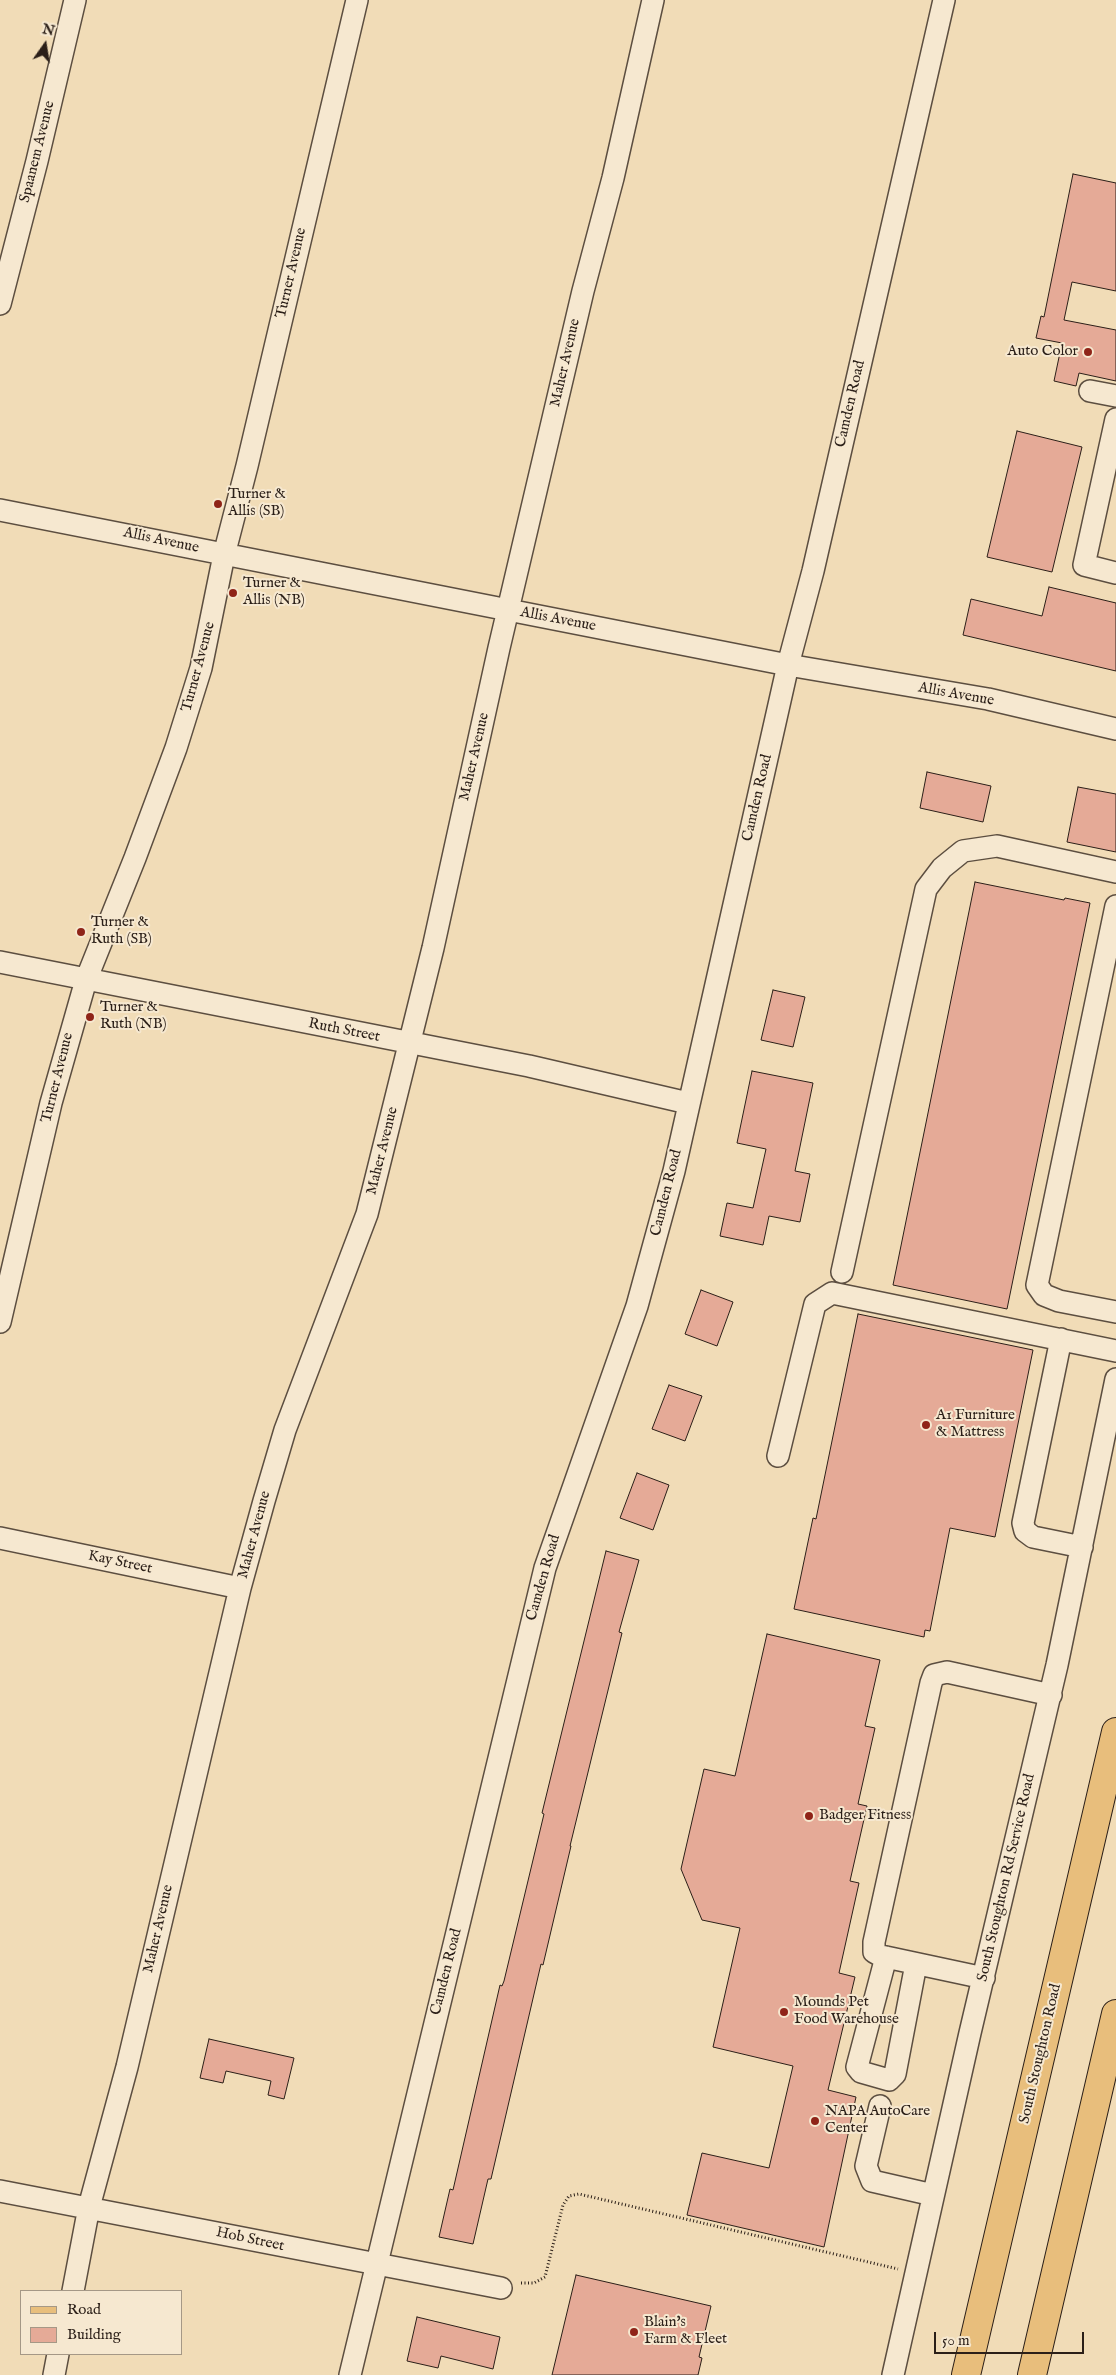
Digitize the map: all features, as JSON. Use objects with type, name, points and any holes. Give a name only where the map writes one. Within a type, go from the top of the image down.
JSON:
[{"type":"main road","name":"South Stoughton Road","points":[[966,2375],[1116,1732]]},
{"type":"main road","points":[[1032,2375],[1116,2014]]},
{"type":"street","name":"Spaanem Avenue","points":[[0,304],[37,161],[75,0]]},
{"type":"street","name":"Turner Avenue","points":[[0,1322],[51,1103],[86,980],[135,858],[176,748],[201,668],[224,555],[247,466],[357,0]]},
{"type":"street","name":"Maher Avenue","points":[[73,2290],[89,2207],[127,2067],[240,1588],[285,1430],[367,1214],[410,1042],[508,610],[583,291],[613,178],[653,0]]},
{"type":"street","name":"Camden Road","points":[[350,2375],[545,1568],[637,1306],[674,1171],[788,665],[813,571],[944,0]]},
{"type":"street","points":[[1090,391],[1116,396]]},
{"type":"street","points":[[1116,419],[1084,565],[1116,573]]},
{"type":"street","name":"Allis Avenue","points":[[0,510],[788,665],[988,700],[1116,729]]},
{"type":"street","points":[[842,1272],[926,889],[942,868],[963,851],[997,846],[1116,872]]},
{"type":"street","points":[[1116,906],[1037,1285],[1044,1295],[1059,1301],[1116,1312]]},
{"type":"street","name":"Ruth Street","points":[[0,962],[530,1066],[688,1103]]},
{"type":"street","points":[[778,1456],[814,1304],[832,1293],[1116,1351]]},
{"type":"street","points":[[1061,1340],[1023,1523],[1025,1531],[1033,1537],[1082,1546]]},
{"type":"street","name":"South Stoughton Rd Service Road","points":[[893,2375],[933,2195],[1051,1695],[1116,1379]]},
{"type":"street","name":"Kay Street","points":[[0,1538],[240,1588]]},
{"type":"street","points":[[984,1978],[886,1957],[874,1952],[874,1942],[934,1675],[947,1672],[1051,1695]]},
{"type":"street","points":[[886,1957],[857,2067],[861,2072],[889,2080],[895,2074],[916,1964]]},
{"type":"street","points":[[880,2106],[866,2166],[872,2181],[933,2195]]},
{"type":"street","name":"Hob Street","points":[[0,2191],[501,2288]]},
{"type":"street","points":[[54,2375],[58,2355]]},
{"type":"path","points":[[501,2288],[509,2282],[534,2283],[544,2277],[563,2205],[569,2196],[579,2194],[915,2274]]},
{"type":"building","points":[[1073,174],[1116,183],[1116,291],[1072,282],[1064,320],[1116,330],[1116,381],[1079,373],[1076,386],[1054,381],[1062,343],[1036,338],[1041,316],[1044,317]]},
{"type":"building","points":[[1017,431],[1082,447],[1052,572],[987,557]]},
{"type":"building","points":[[1049,587],[1116,603],[1116,671],[963,635],[971,599],[1042,616]]},
{"type":"building","points":[[927,772],[991,786],[983,822],[920,808]]},
{"type":"building","points":[[1078,787],[1116,794],[1116,852],[1067,842]]},
{"type":"building","points":[[975,882],[1064,900],[1065,898],[1090,903],[1007,1309],[893,1285]]},
{"type":"building","points":[[773,990],[805,997],[793,1047],[761,1040]]},
{"type":"building","points":[[752,1071],[813,1083],[795,1171],[810,1174],[800,1222],[769,1216],[763,1245],[720,1236],[727,1203],[753,1208],[766,1149],[737,1143]]},
{"type":"building","points":[[701,1290],[733,1302],[717,1346],[685,1334]]},
{"type":"building","name":"A1 Furniture & Mattress","points":[[858,1314],[1033,1350],[995,1537],[950,1528],[930,1631],[925,1630],[924,1637],[794,1609],[813,1518],[816,1519]]},
{"type":"building","points":[[669,1385],[702,1396],[685,1441],[652,1429]]},
{"type":"building","points":[[637,1473],[669,1485],[653,1530],[620,1518]]},
{"type":"building","points":[[606,1551],[639,1560],[619,1632],[622,1633],[543,1965],[541,1964],[491,2179],[488,2179],[473,2244],[439,2237],[450,2189],[453,2190],[500,1985],[502,1986],[504,1981],[544,1814],[542,1813]]},
{"type":"building","points":[[767,1634],[880,1660],[865,1726],[875,1728],[858,1804],[867,1806],[850,1881],[859,1883],[839,1973],[855,1977],[828,2090],[856,2097],[824,2247],[687,2215],[702,2153],[769,2168],[793,2066],[713,2047],[740,1928],[702,1920],[681,1869],[704,1769],[735,1776]]},
{"type":"building","points":[[209,2039],[294,2058],[284,2099],[268,2095],[271,2081],[226,2071],[223,2083],[200,2078]]},
{"type":"building","name":"Blain's Farm & Fleet","points":[[576,2275],[711,2306],[699,2357],[702,2358],[698,2375],[552,2375]]},
{"type":"building","points":[[417,2317],[500,2337],[493,2369],[441,2356],[438,2368],[407,2361]]},
{"type":"place","name":"Auto Color","points":[[1088,352]]},
{"type":"place","name":"Turner & Allis (SB)","points":[[218,504]]},
{"type":"place","name":"Turner & Allis (NB)","points":[[233,593]]},
{"type":"place","name":"Turner & Ruth (SB)","points":[[81,932]]},
{"type":"place","name":"Turner & Ruth (NB)","points":[[90,1017]]},
{"type":"place","name":"A1 Furniture & Mattress","points":[[926,1425]]},
{"type":"place","name":"Badger Fitness","points":[[809,1816]]},
{"type":"place","name":"Mounds Pet Food Warehouse","points":[[784,2012]]},
{"type":"place","name":"NAPA AutoCare Center","points":[[815,2121]]},
{"type":"place","name":"Blain's Farm & Fleet","points":[[634,2332]]}]
